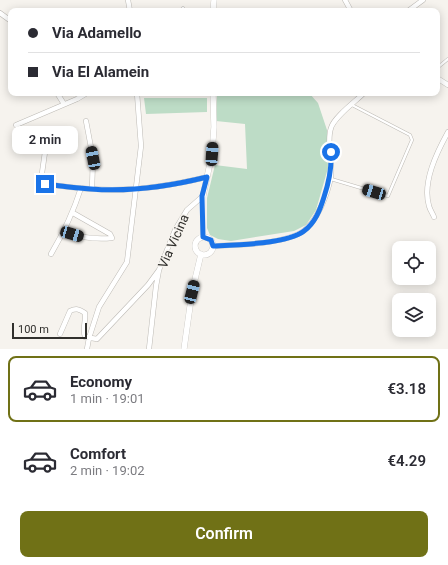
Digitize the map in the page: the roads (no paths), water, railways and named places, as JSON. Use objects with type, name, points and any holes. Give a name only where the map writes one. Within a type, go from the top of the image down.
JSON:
[{"type":"street","points":[[412,8],[423,0]]},
{"type":"street","points":[[59,96],[64,104]]},
{"type":"street","points":[[16,125],[84,96]]},
{"type":"street","points":[[87,349],[99,307],[127,262],[142,146],[137,96]]},
{"type":"street","points":[[203,237],[202,196],[212,154],[214,127],[213,96]]},
{"type":"street","points":[[213,246],[292,237],[303,232],[311,224],[318,213],[330,178],[332,165],[330,139],[331,127],[337,119],[361,96]]},
{"type":"street","points":[[86,121],[93,158],[92,189]]},
{"type":"street","points":[[434,217],[429,206],[427,192],[435,159],[448,132]]},
{"type":"street","points":[[42,134],[46,152],[42,180],[45,184],[92,189],[136,188],[190,181],[207,177]]},
{"type":"street","points":[[51,254],[73,213],[81,188]]},
{"type":"street","name":"Via Vicina","points":[[149,349],[159,270],[175,230],[187,210],[202,196]]},
{"type":"street","points":[[64,232],[80,237],[104,239],[112,238],[110,234],[73,213]]},
{"type":"street","points":[[203,237],[211,240],[213,246],[209,253],[204,255],[197,251],[195,245],[198,240],[203,237]]},
{"type":"street","points":[[184,349],[192,292],[201,254]]},
{"type":"street","points":[[60,334],[70,311],[75,309],[85,313],[86,320],[83,332],[85,337],[97,339],[148,285],[159,270]]},
{"type":"lane","points":[[440,66],[448,59]]},
{"type":"lane","points":[[330,178],[388,196],[412,140],[410,135],[352,105]]}]
